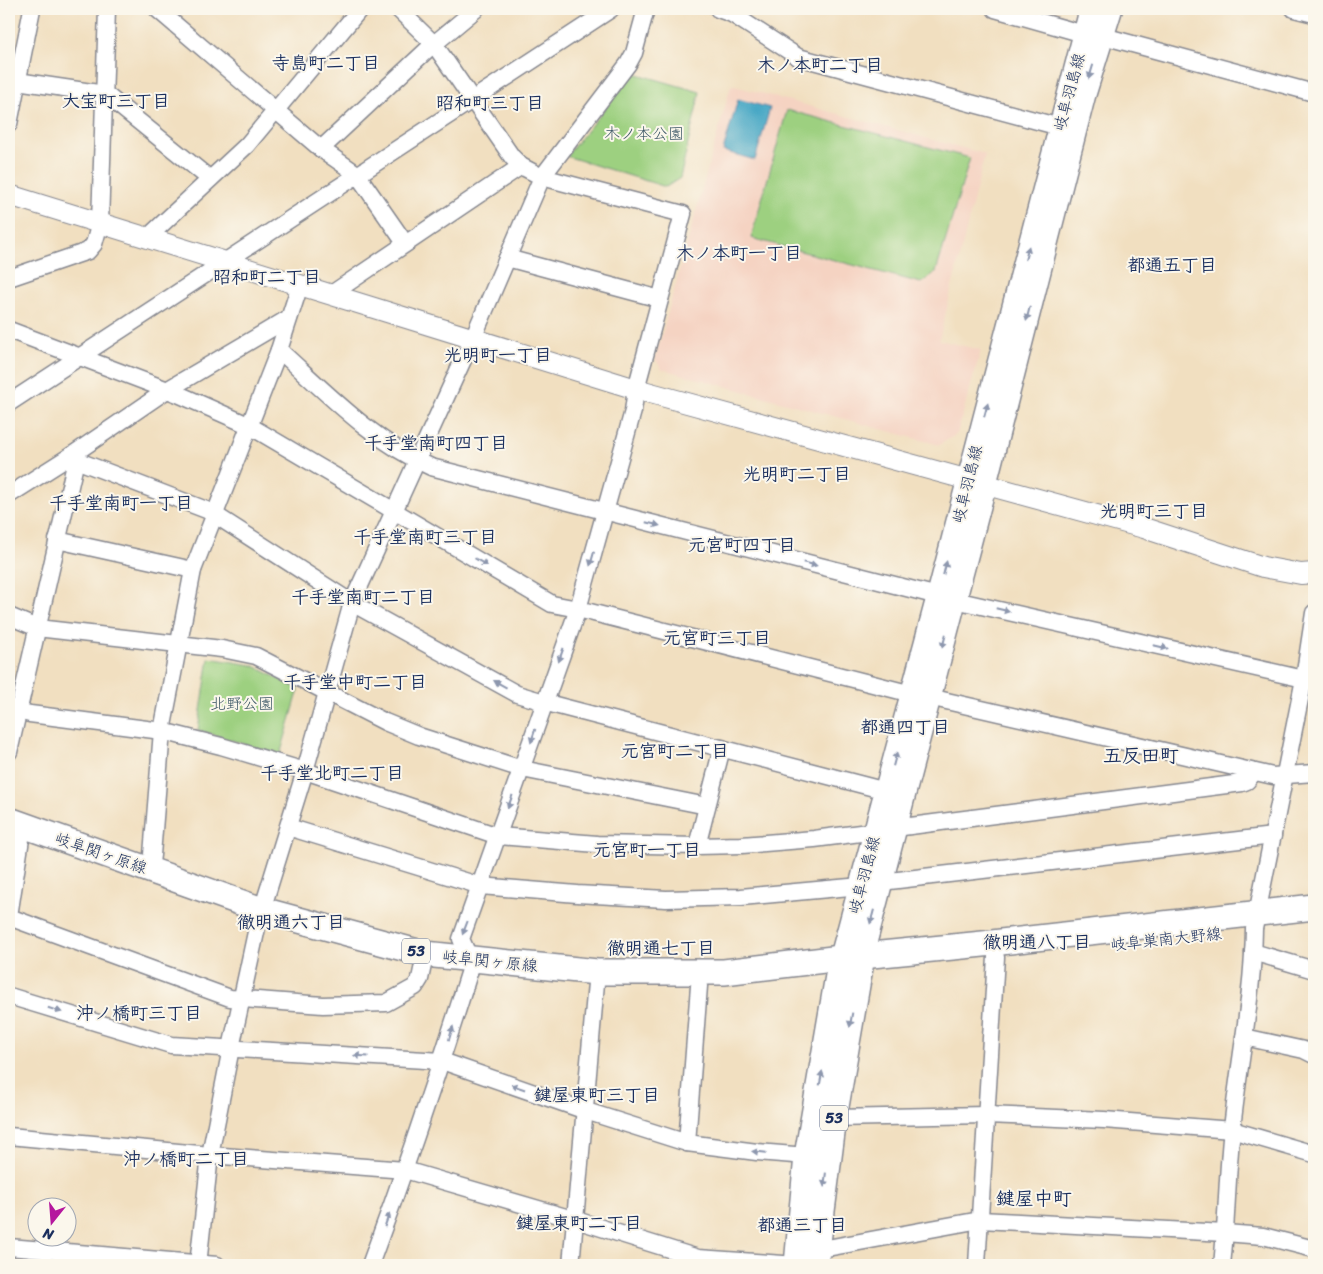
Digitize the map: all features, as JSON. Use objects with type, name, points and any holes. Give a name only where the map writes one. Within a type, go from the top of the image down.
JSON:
[{"type":"main road","name":"岐阜羽島線","points":[[976,483],[1084,96],[1093,35],[1091,9]]},
{"type":"main road","name":"岐阜羽島線","points":[[850,965],[976,483],[1060,128],[1093,35],[1110,9]]},
{"type":"main road","name":"岐阜羽島線","points":[[886,829],[886,791],[921,696]]},
{"type":"main road","name":"岐阜関ヶ原線","points":[[13,831],[150,870],[260,917],[470,965],[596,983],[699,986],[725,985],[850,965]]},
{"type":"main road","name":"岐阜関ヶ原線","points":[[13,831],[260,917],[423,965],[470,965],[596,972],[668,973],[850,965]]},
{"type":"main road","name":"岐阜巣南大野線","points":[[850,965],[1255,932],[1314,907]]},
{"type":"main road","name":"岐阜巣南大野線","points":[[850,965],[996,956],[1255,932],[1314,922]]},
{"type":"main road","name":"53","points":[[806,1261],[834,1118],[850,965]]},
{"type":"main road","name":"53","points":[[806,1261],[807,1156],[850,965]]},
{"type":"street","points":[[9,124],[32,9]]},
{"type":"street","points":[[9,278],[88,250],[94,244],[100,223],[107,9]]},
{"type":"street","points":[[157,9],[321,149],[357,174],[405,243]]},
{"type":"street","points":[[147,238],[247,145],[360,9]]},
{"type":"street","points":[[370,1265],[442,1061],[470,965],[461,939],[578,609],[633,411],[636,389],[682,214],[542,177],[521,166],[512,157],[434,44],[398,9]]},
{"type":"street","points":[[321,149],[434,44],[476,9]]},
{"type":"street","points":[[9,403],[77,356],[611,9]]},
{"type":"street","points":[[198,1264],[210,1155],[241,999],[260,917],[305,771],[352,603],[472,338],[542,177],[628,64],[634,52],[646,9]]},
{"type":"street","points":[[718,9],[732,14],[798,57],[1060,128]]},
{"type":"street","points":[[995,9],[1314,93]]},
{"type":"street","points":[[1294,9],[1314,14]]},
{"type":"street","points":[[17,81],[105,94],[210,179]]},
{"type":"street","points":[[330,294],[521,166]]},
{"type":"street","points":[[9,195],[636,389],[1144,528],[1263,567],[1301,574],[1314,573]]},
{"type":"street","points":[[507,258],[660,299]]},
{"type":"street","points":[[150,870],[162,731],[193,570],[248,425],[279,350],[300,285]]},
{"type":"street","points":[[9,495],[74,457],[167,390],[289,318]]},
{"type":"street","points":[[9,330],[167,390],[248,425],[552,604],[921,696],[1254,772],[1273,776],[1314,773]]},
{"type":"street","points":[[279,350],[374,434],[417,461],[431,467],[947,598],[1309,679]]},
{"type":"street","points":[[74,457],[215,514],[352,603],[517,694],[544,703],[886,791]]},
{"type":"street","points":[[9,752],[13,709],[37,628],[58,540],[74,457]]},
{"type":"street","points":[[58,540],[193,570]]},
{"type":"street","points":[[1222,1265],[1232,1130],[1255,932],[1285,776],[1309,679],[1314,613]]},
{"type":"street","points":[[9,616],[37,628],[222,649],[256,656],[385,722],[419,736],[522,769],[707,806]]},
{"type":"street","points":[[13,709],[162,731],[221,746],[305,771],[498,836],[597,844],[742,845],[814,839],[1242,783],[1248,781],[1254,772]]},
{"type":"street","points":[[697,846],[722,748]]},
{"type":"street","points":[[288,827],[481,886],[666,899],[741,897],[871,884],[1273,836]]},
{"type":"street","points":[[13,831],[9,916],[230,998],[323,1005],[386,1003],[415,986],[420,979],[423,965]]},
{"type":"street","points":[[1255,932],[1314,970]]},
{"type":"street","points":[[978,1265],[996,956]]},
{"type":"street","points":[[572,1265],[596,983]]},
{"type":"street","points":[[687,1144],[699,986]]},
{"type":"street","points":[[9,996],[171,1045],[442,1061],[687,1144],[807,1156]]},
{"type":"street","points":[[1244,1037],[1304,1050],[1314,1055]]},
{"type":"street","points":[[834,1118],[986,1115],[1104,1120],[1232,1130],[1314,1154]]},
{"type":"street","points":[[9,1136],[210,1155],[405,1170],[698,1258],[806,1261],[980,1220],[1263,1236],[1314,1249]]},
{"type":"street","points":[[9,1248],[217,1265]]},
{"type":"shaded area","points":[[731,85],[985,154],[939,340],[981,350],[957,434],[939,445],[662,369],[655,359]]},
{"type":"green space","name":"木ノ本公園","points":[[634,73],[700,92],[680,178],[666,187],[566,156]]},
{"type":"green space","points":[[787,110],[970,158],[936,272],[921,283],[751,238]]},
{"type":"green space","name":"北野公園","points":[[209,658],[252,665],[299,689],[280,755],[198,730]]},
{"type":"water","points":[[738,99],[770,108],[755,160],[723,151]]},
{"type":"district","name":"寺島町二丁目","points":[[326,63]]},
{"type":"district","name":"木ノ本町二丁目","points":[[820,65]]},
{"type":"district","name":"大宝町三丁目","points":[[116,101]]},
{"type":"district","name":"昭和町三丁目","points":[[490,103]]},
{"type":"district","name":"木ノ本町一丁目","points":[[739,253]]},
{"type":"district","name":"都通五丁目","points":[[1172,265]]},
{"type":"district","name":"昭和町二丁目","points":[[267,277]]},
{"type":"district","name":"光明町一丁目","points":[[498,355]]},
{"type":"district","name":"千手堂南町四丁目","points":[[436,443]]},
{"type":"district","name":"光明町二丁目","points":[[797,474]]},
{"type":"district","name":"千手堂南町一丁目","points":[[121,503]]},
{"type":"district","name":"光明町三丁目","points":[[1154,511]]},
{"type":"district","name":"千手堂南町三丁目","points":[[425,537]]},
{"type":"district","name":"元宮町四丁目","points":[[742,545]]},
{"type":"district","name":"千手堂南町二丁目","points":[[363,597]]},
{"type":"district","name":"元宮町三丁目","points":[[717,638]]},
{"type":"district","name":"千手堂中町二丁目","points":[[355,682]]},
{"type":"district","name":"都通四丁目","points":[[905,727]]},
{"type":"district","name":"元宮町二丁目","points":[[675,751]]},
{"type":"district","name":"五反田町","points":[[1141,755]]},
{"type":"district","name":"千手堂北町二丁目","points":[[332,773]]},
{"type":"district","name":"元宮町一丁目","points":[[647,850]]},
{"type":"district","name":"徹明通六丁目","points":[[291,922]]},
{"type":"district","name":"徹明通八丁目","points":[[1037,942]]},
{"type":"district","name":"徹明通七丁目","points":[[661,948]]},
{"type":"district","name":"沖ノ橋町三丁目","points":[[139,1013]]},
{"type":"district","name":"鍵屋東町三丁目","points":[[597,1095]]},
{"type":"district","name":"沖ノ橋町二丁目","points":[[186,1159]]},
{"type":"district","name":"鍵屋中町","points":[[1034,1198]]},
{"type":"district","name":"鍵屋東町二丁目","points":[[579,1223]]},
{"type":"district","name":"都通三丁目","points":[[802,1225]]}]
